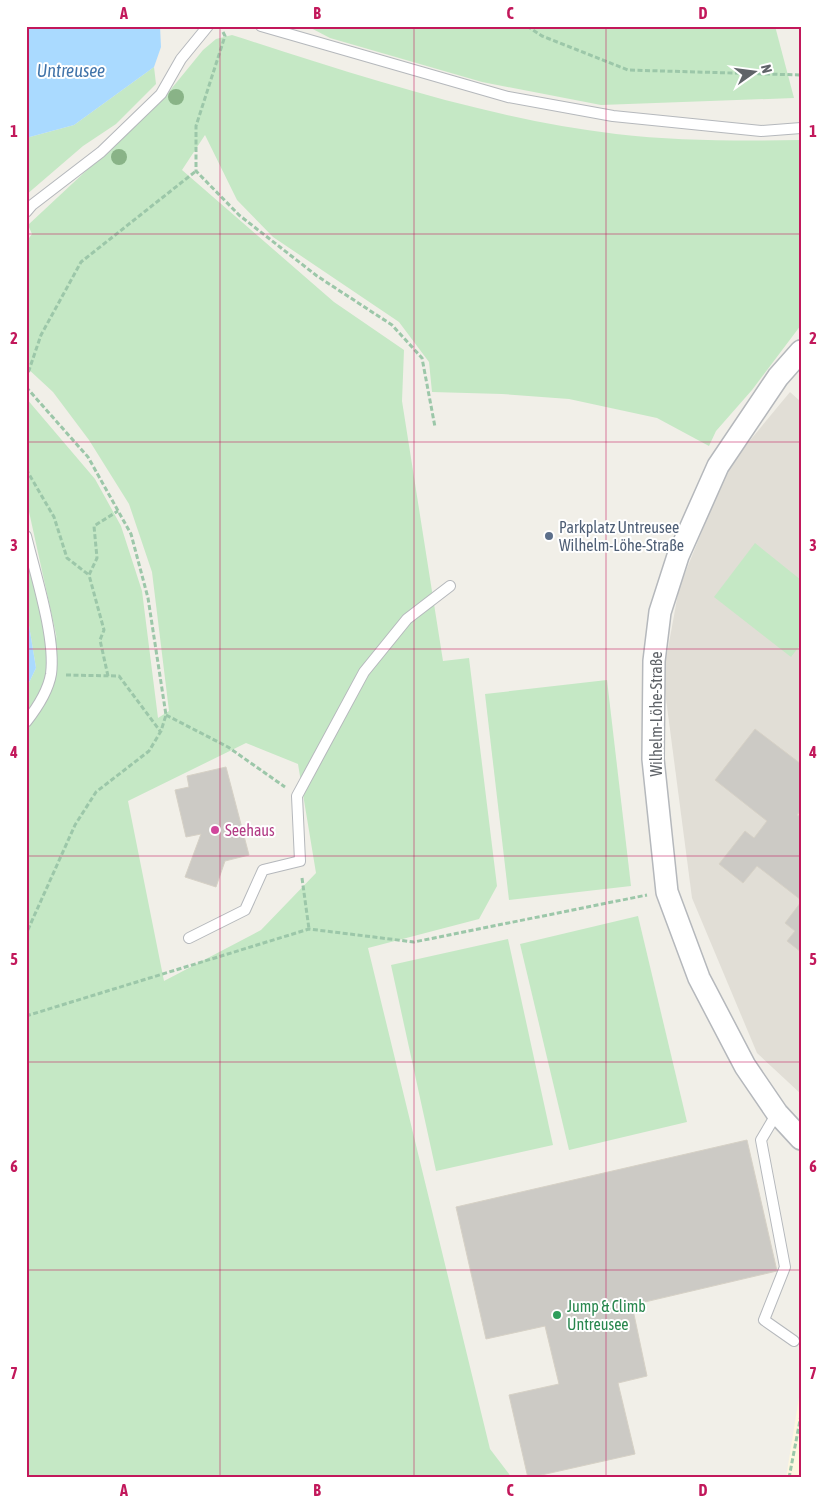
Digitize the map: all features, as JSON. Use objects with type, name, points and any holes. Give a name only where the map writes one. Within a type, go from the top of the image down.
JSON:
[{"type":"street","name":"Wilhelm-Löhe-Straße","points":[[801,351],[778,377],[718,466],[678,556],[660,612],[654,661],[653,760],[667,892],[699,978],[745,1066],[777,1113],[801,1139]]},
{"type":"lane","points":[[26,212],[32,205],[100,152],[161,94],[181,59],[208,26]]},
{"type":"lane","points":[[261,26],[508,97],[613,116],[761,131],[801,128]]},
{"type":"lane","points":[[26,536],[50,642],[51,675],[40,706],[26,722]]},
{"type":"lane","points":[[189,938],[245,910],[263,870],[300,861],[297,796],[364,672],[407,619],[450,586]]},
{"type":"lane","points":[[777,1113],[761,1140],[785,1267],[764,1320],[794,1341]]},
{"type":"path","points":[[222,26],[225,36],[196,126],[196,171],[239,215],[317,276],[392,324],[422,358],[435,427]]},
{"type":"path","points":[[527,26],[542,36],[628,70],[801,75]]},
{"type":"path","points":[[26,379],[41,335],[81,262],[196,171]]},
{"type":"path","points":[[26,387],[88,457],[131,534],[148,598],[166,715],[161,731],[149,751],[96,792],[75,825],[26,934]]},
{"type":"path","points":[[26,468],[54,517],[67,558],[90,575]]},
{"type":"path","points":[[108,676],[100,640],[104,630],[90,575],[97,558],[94,526],[118,511]]},
{"type":"path","points":[[51,675],[119,676],[161,731]]},
{"type":"path","points":[[166,715],[228,747],[297,796]]},
{"type":"path","points":[[300,861],[309,929]]},
{"type":"path","points":[[26,1016],[309,929],[414,942],[667,892]]},
{"type":"path","points":[[790,1478],[801,1415]]},
{"type":"shaded area","points":[[790,392],[801,402],[801,1094],[757,1053],[692,898],[663,676],[679,588],[728,467]]},
{"type":"shaded area","points":[[801,1385],[801,1478],[786,1478]]},
{"type":"green space","points":[[307,26],[775,26],[794,98],[601,105],[482,82],[330,38]]},
{"type":"green space","points":[[232,35],[421,94],[567,127],[662,138],[801,140],[801,325],[752,390],[716,431],[709,446],[657,418],[569,399],[502,394],[432,392],[429,362],[399,322],[273,237],[237,200],[205,135],[182,170],[334,302],[404,350],[402,401],[443,661],[469,658],[497,886],[479,919],[368,948],[490,1449],[512,1478],[26,1478],[26,689],[36,668],[26,607],[26,557],[57,639],[26,498],[26,398],[95,479],[121,526],[142,591],[158,718],[169,711],[152,572],[129,504],[89,440],[53,392],[26,367],[26,242],[32,234],[28,225],[163,99],[203,50],[216,39]],"holes":[[[246,743],[298,764],[316,873],[261,930],[164,981],[128,801]]]},
{"type":"green space","points":[[154,67],[156,84],[116,124],[83,146],[26,195],[26,138],[74,125]]},
{"type":"green space","points":[[755,543],[801,580],[801,644],[791,657],[714,597]]},
{"type":"green space","points":[[607,680],[631,886],[509,900],[485,694]]},
{"type":"green space","points":[[638,916],[687,1122],[569,1150],[520,944]]},
{"type":"green space","points":[[508,939],[553,1145],[436,1171],[391,965]]},
{"type":"water","name":"Untreusee","points":[[26,26],[160,26],[161,47],[154,67],[74,125],[26,138]]},
{"type":"water","points":[[26,607],[36,668],[26,689]]},
{"type":"building","points":[[755,729],[801,764],[801,810],[797,815],[801,817],[801,900],[757,866],[743,883],[719,864],[745,831],[754,838],[767,821],[715,780]]},
{"type":"building","points":[[226,767],[249,855],[225,861],[216,887],[185,877],[201,834],[186,837],[175,790],[189,787],[187,776]]},
{"type":"building","points":[[801,902],[801,952],[787,941],[795,931],[785,923]]},
{"type":"building","name":"Jump & Climb Untreusee","points":[[747,1140],[777,1271],[632,1305],[647,1376],[618,1383],[635,1454],[528,1478],[509,1395],[559,1384],[545,1326],[486,1339],[456,1207]]},
{"type":"place","name":"Parkplatz Untreusee Wilhelm-Löhe-Straße","points":[[549,536]]},
{"type":"place","name":"Seehaus","points":[[215,830]]},
{"type":"place","name":"Jump & Climb Untreusee","points":[[557,1315]]}]
